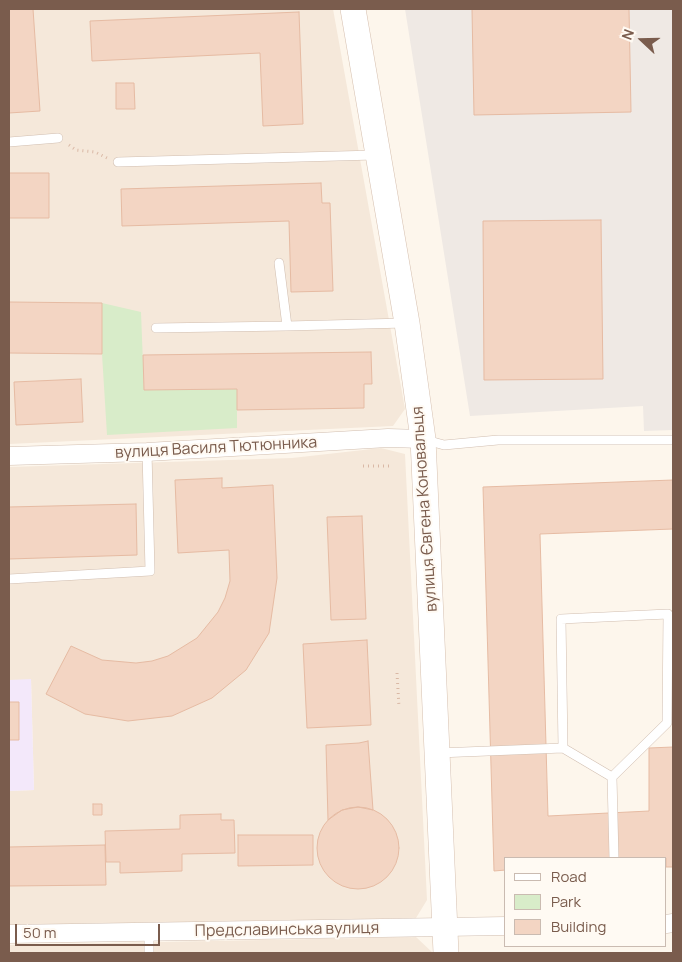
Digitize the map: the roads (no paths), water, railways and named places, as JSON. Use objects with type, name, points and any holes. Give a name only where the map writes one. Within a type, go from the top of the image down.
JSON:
[{"type":"main road","name":"вулиця Євгена Коновальця","points":[[353,9],[407,323],[423,439],[446,953]]},
{"type":"street","name":"вулиця Василя Тютюнника","points":[[9,456],[147,452],[388,438],[423,439]]},
{"type":"street","name":"Предславинська вулиця","points":[[9,934],[504,926]]},
{"type":"lane","points":[[9,142],[58,138]]},
{"type":"lane","points":[[118,162],[378,155]]},
{"type":"lane","points":[[279,262],[286,326]]},
{"type":"lane","points":[[156,328],[407,323]]},
{"type":"lane","points":[[423,439],[444,445],[498,440],[673,440]]},
{"type":"lane","points":[[9,579],[150,572],[147,452]]},
{"type":"lane","points":[[563,748],[561,619],[668,614],[667,723],[612,777],[614,857]]},
{"type":"lane","points":[[438,753],[563,748],[612,777]]},
{"type":"lane","points":[[149,932],[149,953]]}]
